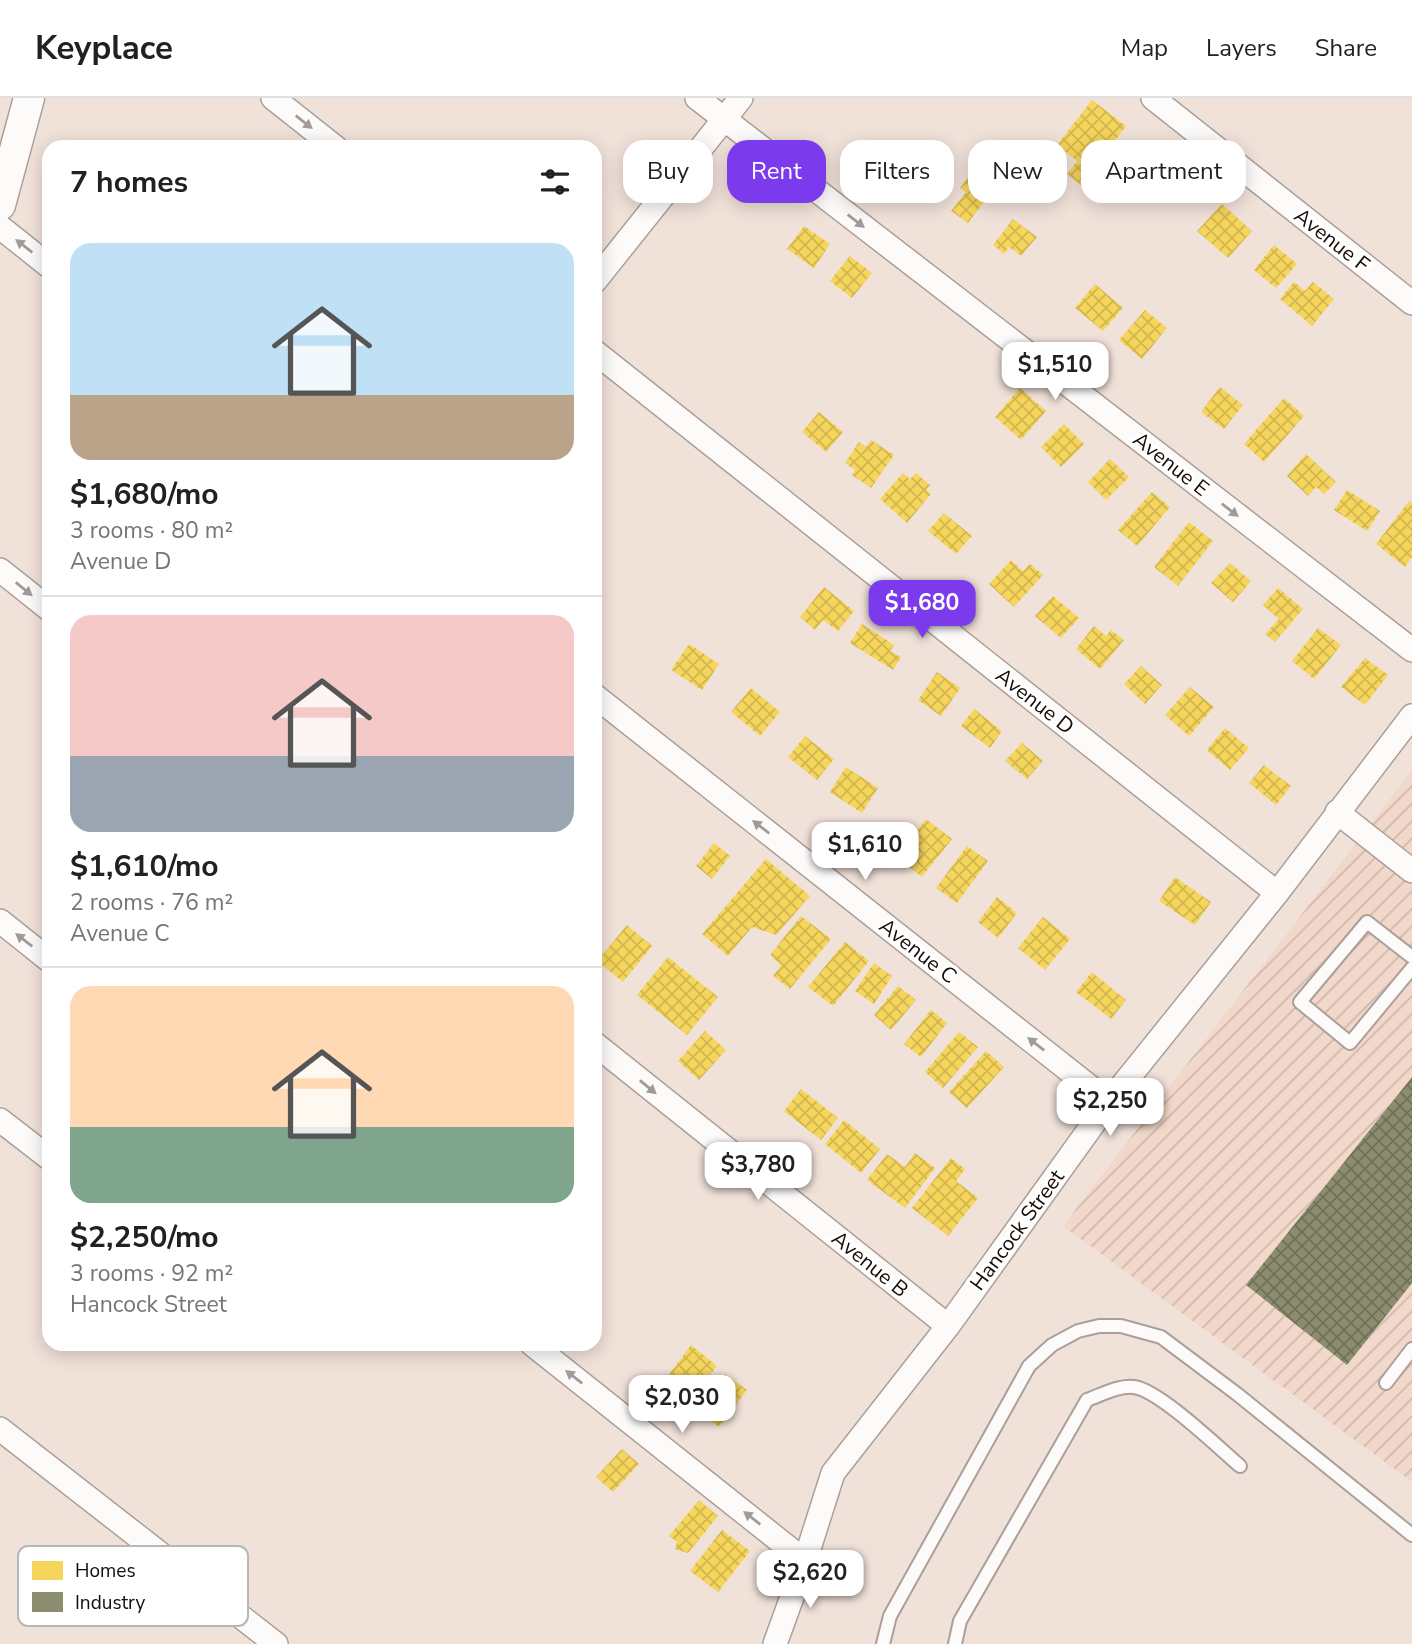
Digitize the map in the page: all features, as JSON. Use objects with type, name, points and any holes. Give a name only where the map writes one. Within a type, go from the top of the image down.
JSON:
[{"type":"street","points":[[0,205],[29,98]]},
{"type":"street","points":[[273,98],[326,140]]},
{"type":"street","name":"Avenue E","points":[[697,98],[1412,650]]},
{"type":"street","points":[[602,272],[741,98]]},
{"type":"street","name":"Avenue F","points":[[1153,98],[1412,303]]},
{"type":"street","points":[[0,227],[42,260]]},
{"type":"street","name":"Avenue D","points":[[602,358],[1277,893]]},
{"type":"street","points":[[0,570],[42,603]]},
{"type":"street","name":"Avenue C","points":[[602,702],[1108,1102]]},
{"type":"street","name":"Hancock Street","points":[[775,1644],[833,1473],[948,1326],[1108,1102],[1277,893],[1412,716]]},
{"type":"street","points":[[1337,812],[1412,871]]},
{"type":"street","points":[[0,921],[42,954]]},
{"type":"street","name":"Avenue B","points":[[602,1050],[948,1326]]},
{"type":"street","points":[[0,1120],[42,1153]]},
{"type":"street","points":[[541,1351],[805,1561]]},
{"type":"street","points":[[0,1429],[150,1546]]},
{"type":"street","points":[[248,1622],[276,1644]]},
{"type":"lane","points":[[1412,957],[1367,922],[1300,1002],[1350,1043],[1412,968]]},
{"type":"lane","points":[[883,1644],[890,1616],[1029,1366],[1052,1345],[1078,1331],[1099,1326],[1121,1326],[1161,1337],[1237,1394],[1412,1535]]},
{"type":"lane","points":[[1386,1383],[1412,1349]]},
{"type":"lane","points":[[955,1644],[960,1620],[1087,1400],[1115,1390],[1135,1387],[1158,1398],[1240,1465]]},
{"type":"shaded area","points":[[1412,770],[1412,1482],[1063,1226]]},
{"type":"building: Homes","points":[[1092,100],[1126,126],[1115,140],[1081,140],[1081,185],[1067,174],[1077,161],[1067,153],[1067,140],[1061,140]]},
{"type":"building: Homes","points":[[968,177],[968,203],[983,203],[968,223],[951,211],[966,192],[960,188]]},
{"type":"building: Homes","points":[[1222,204],[1252,231],[1228,258],[1197,231]]},
{"type":"building: Homes","points":[[1013,219],[1037,237],[1021,256],[1009,247],[1004,254],[993,245]]},
{"type":"building: Homes","points":[[804,226],[830,244],[814,268],[787,249]]},
{"type":"building: Homes","points":[[1274,245],[1297,264],[1276,288],[1254,270]]},
{"type":"building: Homes","points":[[850,256],[872,273],[852,298],[830,281]]},
{"type":"building: Homes","points":[[1294,282],[1305,291],[1313,282],[1334,299],[1312,326],[1280,299]]},
{"type":"building: Homes","points":[[1095,284],[1123,308],[1103,331],[1075,308]]},
{"type":"building: Homes","points":[[1145,310],[1167,328],[1142,359],[1119,340]]},
{"type":"building: Homes","points":[[1220,387],[1243,405],[1224,429],[1201,412]]},
{"type":"building: Homes","points":[[1020,388],[1046,411],[1021,440],[995,417]]},
{"type":"building: Homes","points":[[1284,398],[1304,416],[1264,462],[1244,444]]},
{"type":"building: Homes","points":[[819,412],[843,432],[826,452],[802,432]]},
{"type":"building: Homes","points":[[1064,424],[1084,444],[1061,467],[1041,447]]},
{"type":"building: Homes","points":[[871,440],[894,455],[871,488],[852,475],[855,470],[845,463],[859,442],[866,447]]},
{"type":"building: Homes","points":[[1306,454],[1336,482],[1324,494],[1316,487],[1308,496],[1287,476]]},
{"type":"building: Homes","points":[[1110,459],[1129,477],[1106,500],[1088,482]]},
{"type":"building: Homes","points":[[903,473],[910,479],[916,473],[930,485],[926,490],[931,494],[907,523],[880,499]]},
{"type":"building: Homes","points":[[1347,490],[1380,511],[1367,531],[1334,510]]},
{"type":"building: Homes","points":[[1152,492],[1170,507],[1137,546],[1118,530]]},
{"type":"building: Homes","points":[[1409,501],[1412,503],[1412,557],[1405,567],[1376,544]]},
{"type":"building: Homes","points":[[944,513],[972,536],[956,554],[928,531]]},
{"type":"building: Homes","points":[[1189,522],[1213,541],[1178,586],[1154,567]]},
{"type":"building: Homes","points":[[1011,560],[1023,571],[1030,564],[1043,575],[1014,607],[989,584]]},
{"type":"building: Homes","points":[[1230,563],[1251,581],[1233,602],[1211,583]]},
{"type":"building: Homes","points":[[824,587],[854,611],[838,631],[823,620],[815,630],[800,617]]},
{"type":"building: Homes","points":[[1278,588],[1303,609],[1275,642],[1265,634],[1279,619],[1263,605]]},
{"type":"building: Homes","points":[[1053,596],[1079,618],[1061,638],[1035,616]]},
{"type":"building: Homes","points":[[862,624],[894,645],[890,651],[901,657],[893,670],[850,643]]},
{"type":"building: Homes","points":[[1094,626],[1106,636],[1111,630],[1124,640],[1100,669],[1076,649]]},
{"type":"building: Homes","points":[[1318,628],[1341,645],[1314,679],[1292,661]]},
{"type":"building: Homes","points":[[689,644],[719,664],[702,690],[671,670]]},
{"type":"building: Homes","points":[[1365,658],[1388,675],[1365,705],[1341,687]]},
{"type":"building: Homes","points":[[1141,666],[1162,685],[1145,704],[1124,684]]},
{"type":"building: Homes","points":[[937,672],[960,688],[941,716],[918,700]]},
{"type":"building: Homes","points":[[1190,687],[1214,707],[1189,736],[1165,715]]},
{"type":"building: Homes","points":[[751,688],[780,712],[760,736],[731,712]]},
{"type":"building: Homes","points":[[974,709],[1002,731],[990,748],[961,726]]},
{"type":"building: Homes","points":[[1225,728],[1249,748],[1230,770],[1207,750]]},
{"type":"building: Homes","points":[[805,736],[834,759],[817,780],[788,757]]},
{"type":"building: Homes","points":[[1022,743],[1043,761],[1027,779],[1005,761]]},
{"type":"building: Homes","points":[[1264,765],[1291,786],[1276,805],[1249,783]]},
{"type":"building: Homes","points":[[846,767],[878,788],[862,813],[830,792]]},
{"type":"building: Homes","points":[[926,819],[952,839],[922,877],[896,857]]},
{"type":"building: Homes","points":[[714,843],[730,856],[712,879],[696,866]]},
{"type":"building: Homes","points":[[967,846],[988,861],[957,903],[936,888]]},
{"type":"building: Homes","points":[[766,859],[810,896],[776,935],[752,927],[728,956],[702,934]]},
{"type":"building: Homes","points":[[1175,877],[1211,902],[1195,925],[1159,901]]},
{"type":"building: Homes","points":[[997,897],[1017,913],[998,938],[978,922]]},
{"type":"building: Homes","points":[[801,916],[831,939],[790,989],[773,976],[781,965],[770,955]]},
{"type":"building: Homes","points":[[1043,917],[1070,939],[1045,970],[1018,948]]},
{"type":"building: Homes","points":[[627,925],[652,946],[623,982],[602,965],[602,955]]},
{"type":"building: Homes","points":[[845,942],[869,961],[833,1006],[808,987]]},
{"type":"building: Homes","points":[[668,957],[718,997],[687,1035],[637,995]]},
{"type":"building: Homes","points":[[874,963],[892,976],[874,1004],[855,991]]},
{"type":"building: Homes","points":[[1092,972],[1126,1000],[1111,1019],[1076,992]]},
{"type":"building: Homes","points":[[898,986],[916,1000],[891,1030],[874,1015]]},
{"type":"building: Homes","points":[[931,1010],[947,1023],[921,1057],[904,1044]]},
{"type":"building: Homes","points":[[705,1031],[726,1050],[699,1080],[678,1061]]},
{"type":"building: Homes","points":[[959,1032],[978,1047],[943,1088],[925,1072]]},
{"type":"building: Homes","points":[[986,1051],[1004,1067],[967,1108],[949,1092]]},
{"type":"building: Homes","points":[[801,1089],[838,1118],[821,1140],[784,1111]]},
{"type":"building: Homes","points":[[844,1120],[880,1149],[861,1173],[825,1144]]},
{"type":"building: Homes","points":[[915,1153],[935,1168],[905,1208],[867,1180],[887,1154],[905,1167]]},
{"type":"building: Homes","points":[[951,1158],[965,1169],[956,1181],[978,1198],[948,1236],[912,1208]]},
{"type":"building: Homes","points":[[691,1345],[717,1366],[693,1397],[667,1377]]},
{"type":"building: Homes","points":[[725,1374],[747,1390],[719,1427],[697,1411]]},
{"type":"building: Homes","points":[[622,1449],[639,1464],[613,1492],[596,1477]]},
{"type":"building: Homes","points":[[699,1500],[718,1516],[688,1553],[675,1549],[677,1542],[669,1536]]},
{"type":"building: Homes","points":[[722,1530],[750,1551],[718,1592],[690,1571]]},
{"type":"building: Industry","points":[[1412,1077],[1412,1283],[1347,1365],[1246,1285]]}]
